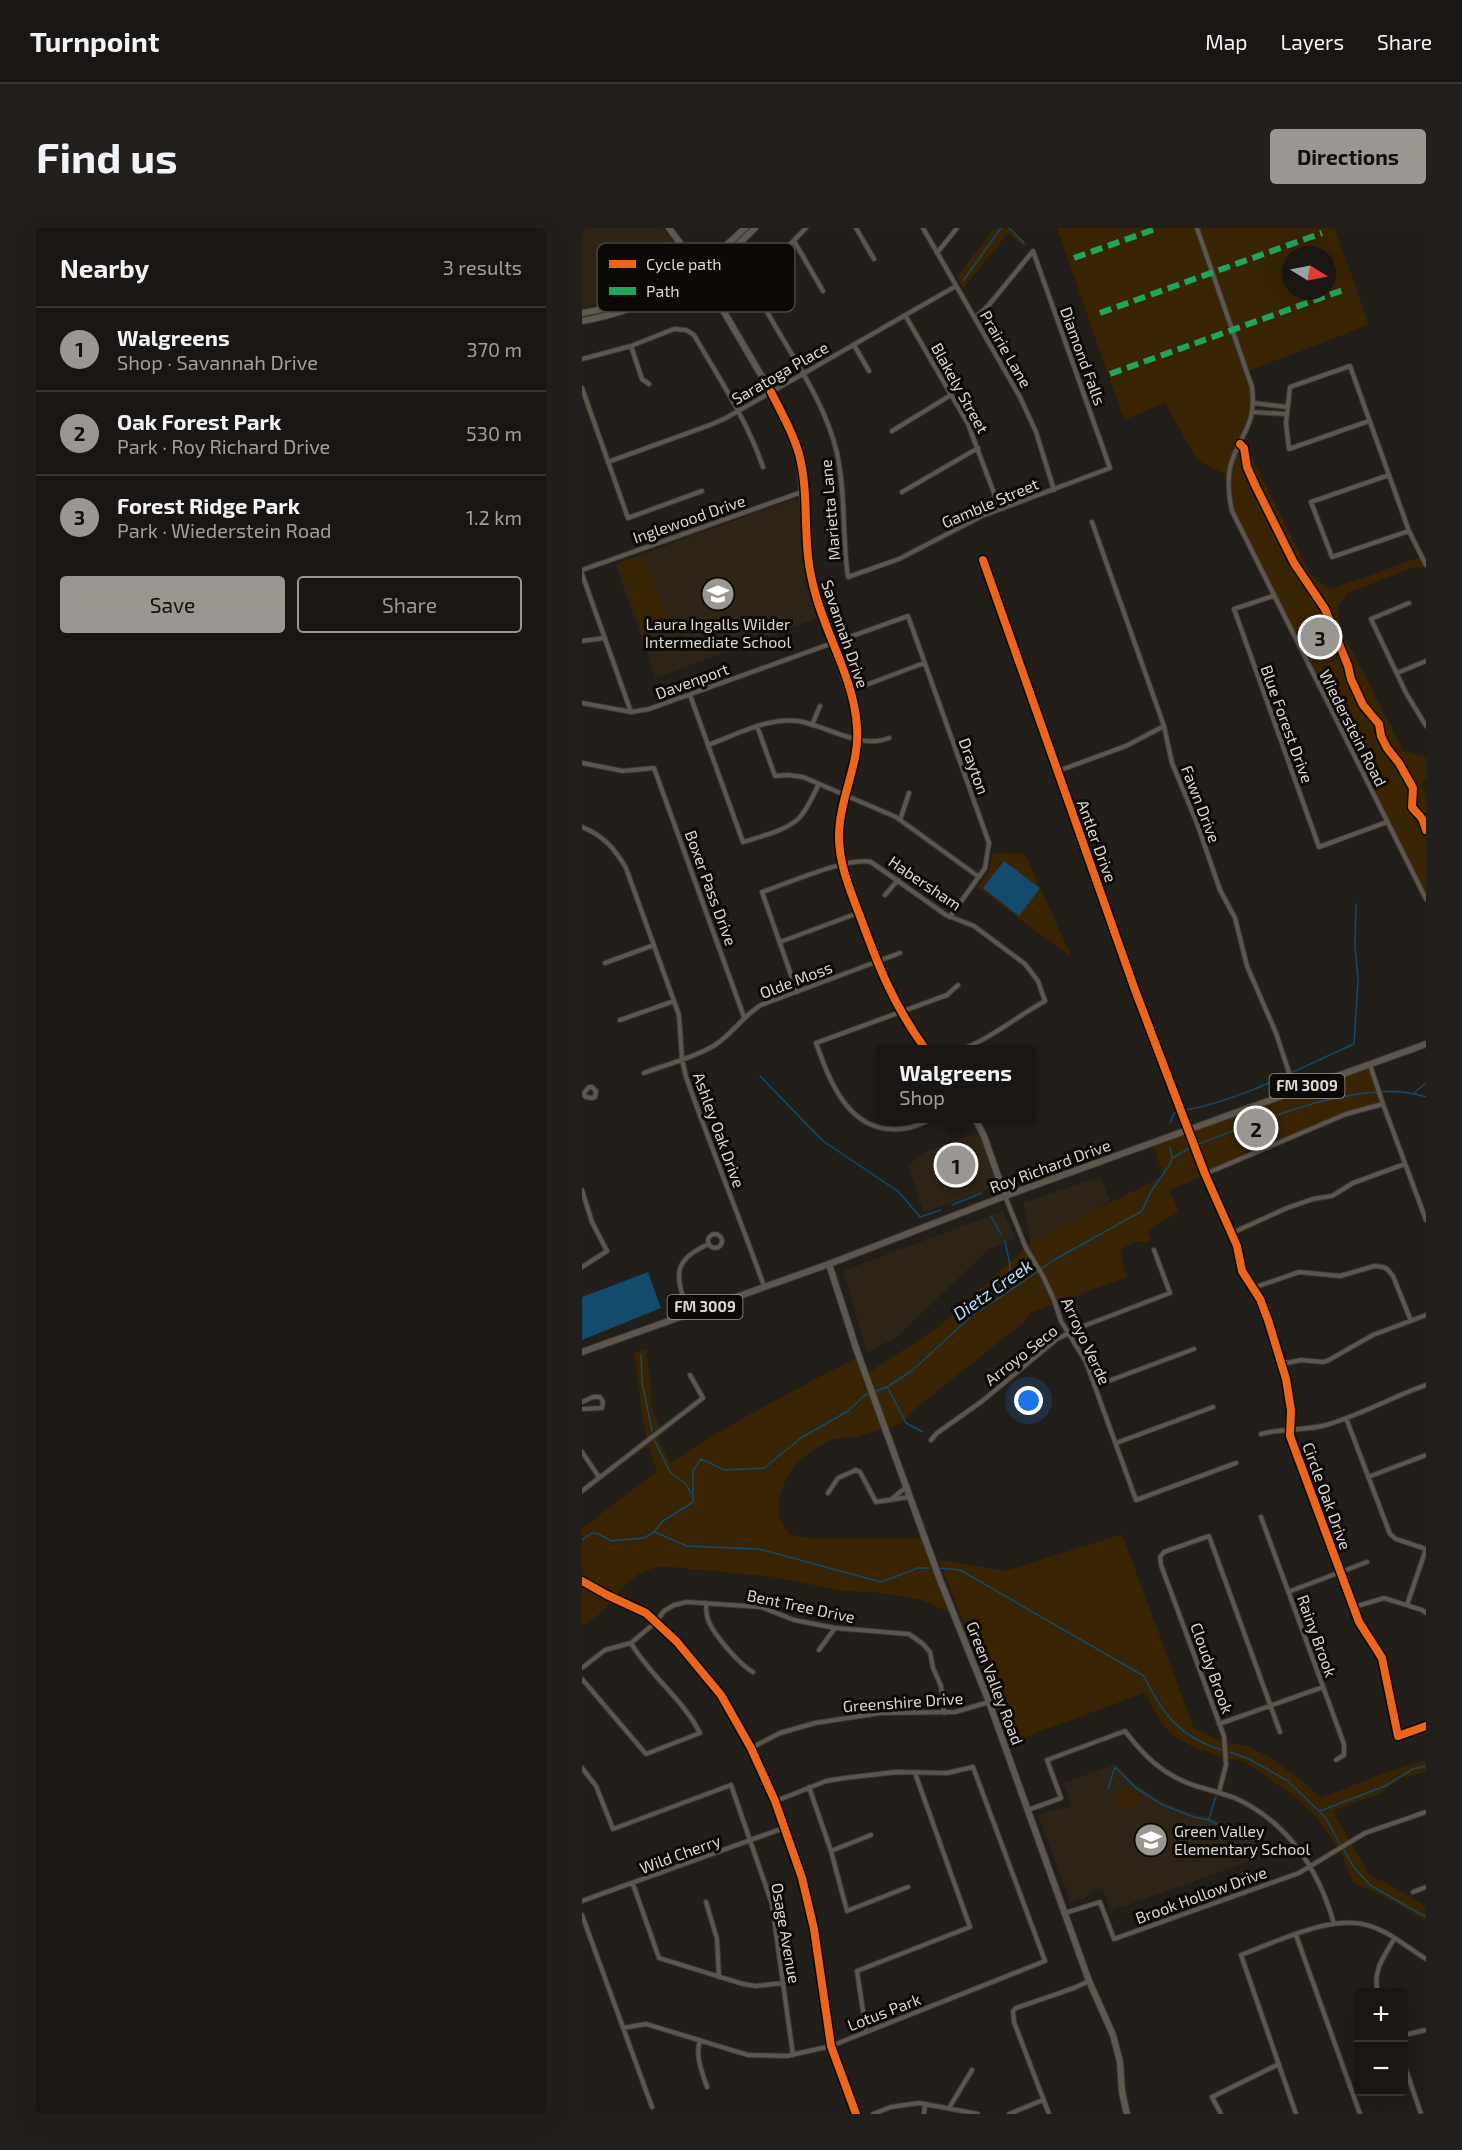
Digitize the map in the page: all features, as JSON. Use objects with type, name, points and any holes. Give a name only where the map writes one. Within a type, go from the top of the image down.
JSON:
[{"type":"main road","name":"Roy Richard Drive","points":[[582,1352],[1426,1044]]},
{"type":"street","name":"Savannah Drive","points":[[669,228],[680,243]]},
{"type":"street","points":[[726,243],[745,228]]},
{"type":"street","points":[[739,243],[755,228]]},
{"type":"street","name":"Marietta Lane","points":[[794,241],[806,228]]},
{"type":"street","points":[[856,228],[874,259]]},
{"type":"street","name":"Prairie Lane","points":[[923,228],[1026,410],[1054,490]]},
{"type":"street","points":[[937,253],[957,228]]},
{"type":"street","name":"Wiederstein Road","points":[[1197,228],[1248,374],[1254,403],[1250,423],[1230,467],[1229,497],[1236,521],[1426,899]]},
{"type":"street","points":[[794,241],[823,291]]},
{"type":"street","name":"Diamond Falls","points":[[975,318],[988,306],[1033,251],[1110,468]]},
{"type":"street","name":"Saratoga Place","points":[[608,462],[710,425],[739,411],[956,286]]},
{"type":"street","points":[[582,314],[597,310]]},
{"type":"street","points":[[582,321],[618,312]]},
{"type":"street","name":"Savannah Drive","points":[[724,312],[771,392],[790,429],[799,455],[812,582],[856,714],[858,739],[855,763],[839,834],[842,864],[876,962],[900,1012],[923,1045]]},
{"type":"street","name":"Marietta Lane","points":[[767,312],[804,373],[827,421],[839,466],[848,577]]},
{"type":"street","name":"Blakely Street","points":[[905,315],[968,424],[1000,509]]},
{"type":"street","points":[[582,358],[631,346],[674,329],[691,333],[739,411],[764,467]]},
{"type":"street","points":[[854,345],[869,371]]},
{"type":"street","points":[[631,346],[642,379],[649,384]]},
{"type":"street","points":[[1369,421],[1289,449],[1286,414],[1290,387],[1350,366],[1409,531],[1426,564]]},
{"type":"street","points":[[582,388],[628,518],[702,491]]},
{"type":"street","points":[[892,431],[951,396]]},
{"type":"street","points":[[1254,403],[1287,407]]},
{"type":"street","points":[[1268,413],[1269,405]]},
{"type":"street","points":[[1253,412],[1286,414]]},
{"type":"street","points":[[902,492],[978,448]]},
{"type":"street","name":"Gamble Street","points":[[848,577],[899,559],[960,526],[1000,509],[1110,468]]},
{"type":"street","points":[[1389,475],[1311,502],[1332,557],[1409,531]]},
{"type":"street","name":"Inglewood Drive","points":[[582,572],[803,492]]},
{"type":"street","name":"Fawn Drive","points":[[1092,522],[1164,726],[1172,763],[1197,823],[1220,890],[1235,918],[1247,966],[1276,1033],[1295,1091]]},
{"type":"street","name":"Antler Drive","points":[[983,560],[1135,990],[1189,1130]]},
{"type":"street","points":[[582,572],[631,712]]},
{"type":"street","name":"Blue Forest Drive","points":[[1273,596],[1234,609],[1319,846],[1387,822]]},
{"type":"street","points":[[1409,603],[1371,619],[1406,693],[1426,726]]},
{"type":"street","name":"Davenport","points":[[582,703],[631,712],[665,704],[908,616]]},
{"type":"street","name":"Drayton","points":[[908,616],[989,843],[988,860],[979,877],[950,917]]},
{"type":"street","points":[[582,641],[605,638]]},
{"type":"street","points":[[1397,673],[1426,661]]},
{"type":"street","points":[[850,691],[924,663]]},
{"type":"street","points":[[690,695],[743,842],[798,819],[819,784]]},
{"type":"street","points":[[812,725],[820,706]]},
{"type":"street","points":[[708,745],[758,726],[783,721],[798,721],[858,739],[876,741],[889,738]]},
{"type":"street","points":[[758,726],[775,776],[795,776],[819,784],[900,820],[979,877]]},
{"type":"street","points":[[1058,771],[1126,746],[1164,726]]},
{"type":"street","name":"Boxer Pass Drive","points":[[582,764],[623,771],[654,768],[744,1017]]},
{"type":"street","points":[[900,820],[909,793]]},
{"type":"street","name":"Ashley Oak Drive","points":[[582,827],[593,831],[605,840],[615,850],[626,868],[679,1015],[682,1059],[686,1077],[734,1207],[746,1232],[764,1286]]},
{"type":"street","name":"Habersham","points":[[780,942],[762,892],[842,864],[858,861],[871,862],[950,917],[974,926],[1025,964],[1038,981],[1045,1001],[1017,1017],[992,1036],[971,1045]]},
{"type":"street","points":[[885,895],[898,880]]},
{"type":"street","points":[[797,992],[780,942],[859,913]]},
{"type":"street","points":[[605,963],[654,945]]},
{"type":"street","name":"Olde Moss","points":[[645,1072],[717,1044],[744,1017],[761,1005],[900,953]]},
{"type":"street","points":[[921,1123],[898,1130],[863,1121],[850,1111],[840,1097],[828,1075],[816,1043],[946,995],[958,985]]},
{"type":"street","points":[[620,1020],[674,1001]]},
{"type":"street","points":[[1370,1064],[1426,1220]]},
{"type":"street","points":[[1205,1174],[1305,1134],[1346,1114],[1383,1104]]},
{"type":"street","points":[[977,1123],[1005,1196]]},
{"type":"street","name":"Circle Oak Drive","points":[[1189,1130],[1205,1174],[1232,1233],[1242,1271],[1265,1313],[1282,1364],[1290,1400],[1293,1443],[1359,1622],[1382,1658],[1398,1736],[1426,1726]]},
{"type":"street","points":[[1232,1233],[1287,1208],[1313,1199],[1332,1196],[1353,1183],[1405,1164]]},
{"type":"street","points":[[582,1190],[592,1222],[607,1251],[582,1267]]},
{"type":"street","name":"Arroyo Verde","points":[[1005,1196],[1026,1248],[1043,1276],[1067,1333],[1086,1362],[1136,1500],[1236,1463]]},
{"type":"street","points":[[688,1312],[679,1279],[679,1267],[684,1260],[709,1244]]},
{"type":"street","name":"Arroyo Seco","points":[[931,1440],[1057,1339],[1170,1293],[1154,1250]]},
{"type":"street","name":"Green Valley Road","points":[[830,1263],[867,1380],[940,1580],[989,1702],[1089,1980],[1106,2016],[1120,2062],[1123,2100],[1127,2114]]},
{"type":"street","points":[[1253,1288],[1299,1272],[1340,1276],[1375,1266],[1383,1267],[1393,1276],[1411,1321]]},
{"type":"street","points":[[1282,1364],[1301,1360],[1323,1362],[1329,1360],[1373,1335],[1426,1315]]},
{"type":"street","points":[[1095,1386],[1194,1349]]},
{"type":"street","points":[[582,1491],[703,1398],[690,1375]]},
{"type":"street","points":[[1261,1434],[1324,1425],[1426,1385]]},
{"type":"street","points":[[582,1402],[593,1397],[600,1397],[603,1402],[602,1408],[582,1409]]},
{"type":"street","points":[[1116,1443],[1213,1407]]},
{"type":"street","points":[[1346,1418],[1390,1534],[1396,1539],[1426,1549],[1407,1605]]},
{"type":"street","points":[[582,1452],[599,1477]]},
{"type":"street","points":[[1368,1477],[1426,1455]]},
{"type":"street","points":[[828,1493],[838,1478],[856,1470],[860,1472],[874,1501],[910,1497]]},
{"type":"street","points":[[892,1499],[906,1487]]},
{"type":"street","name":"Rainy Brook","points":[[1261,1516],[1344,1744],[1344,1755],[1336,1760]]},
{"type":"street","name":"Cloudy Brook","points":[[1219,1792],[1226,1757],[1224,1736],[1161,1565],[1162,1555],[1209,1536],[1271,1705]]},
{"type":"street","points":[[1288,1592],[1367,1562]]},
{"type":"street","points":[[582,1581],[646,1613],[677,1642],[721,1695],[751,1748],[775,1801],[802,1878],[814,1929],[831,2046],[856,2114]]},
{"type":"street","points":[[1353,1607],[1380,1598],[1426,1613]]},
{"type":"street","name":"Bent Tree Drive","points":[[582,1668],[605,1650],[631,1643],[656,1623],[664,1611],[674,1605],[687,1602],[761,1606],[794,1620],[835,1628],[909,1634],[930,1652],[933,1668],[941,1686],[944,1713]]},
{"type":"street","points":[[706,1603],[707,1617],[711,1627],[743,1664],[753,1672]]},
{"type":"street","points":[[819,1650],[835,1628]]},
{"type":"street","points":[[582,1679],[646,1754],[700,1733],[691,1716],[631,1643]]},
{"type":"street","points":[[1219,1724],[1323,1687]]},
{"type":"street","name":"Greenshire Drive","points":[[751,1748],[780,1733],[838,1718],[880,1713],[944,1713],[972,1709],[989,1702]]},
{"type":"street","points":[[1271,1705],[1280,1732]]},
{"type":"street","points":[[1028,1810],[1061,1798],[1047,1760],[1125,1731],[1143,1754],[1167,1773],[1248,1804],[1276,1823],[1295,1842],[1311,1866],[1334,1924]]},
{"type":"street","name":"Lotus Park","points":[[623,2028],[646,2024],[748,2055],[770,2057],[793,2055],[831,2046],[1045,1961],[973,1767],[947,1773],[915,1773]]},
{"type":"street","name":"Osage Avenue","points":[[582,1768],[596,1786],[613,1829],[731,1785],[772,1904],[793,2055]]},
{"type":"street","points":[[775,1801],[826,1781],[870,1774],[915,1773],[970,1927],[857,1971],[866,2031]]},
{"type":"street","points":[[809,1787],[831,1851],[847,1911],[908,1887]]},
{"type":"street","name":"Brook Hollow Drive","points":[[1065,1913],[1100,1902],[1114,1939],[1287,1878],[1365,1833],[1426,1812]]},
{"type":"street","name":"Wild Cherry","points":[[582,1901],[785,1828]]},
{"type":"street","points":[[831,1851],[871,1835]]},
{"type":"street","points":[[633,1884],[659,1958],[756,1986],[784,1983]]},
{"type":"street","points":[[1413,1892],[1426,1887]]},
{"type":"street","points":[[706,1902],[717,1939],[719,1977]]},
{"type":"street","points":[[582,1915],[652,2107]]},
{"type":"street","points":[[1296,2114],[1241,1955],[1296,1935],[1334,1924],[1350,1923],[1370,1926],[1426,1959]]},
{"type":"street","points":[[1296,1935],[1360,2114]]},
{"type":"street","points":[[1377,1988],[1377,1970],[1394,1939]]},
{"type":"street","points":[[1049,2114],[1014,2022],[1013,2011],[1089,1980]]},
{"type":"street","points":[[1408,2034],[1426,2030]]},
{"type":"street","points":[[700,2040],[699,2059],[707,2087]]},
{"type":"street","points":[[1221,2114],[1212,2097],[1279,2064]]},
{"type":"street","points":[[948,2108],[972,2070]]},
{"type":"street","points":[[1408,2074],[1424,2114]]},
{"type":"street","points":[[1009,2114],[1043,2100]]},
{"type":"street","points":[[873,2114],[909,2103],[978,2114]]},
{"type":"street","points":[[924,2114],[925,2104]]},
{"type":"shaded area","points":[[582,228],[663,228],[674,243],[597,243],[597,304],[582,308]]},
{"type":"shaded area","points":[[995,228],[1011,228],[1027,244],[1025,247],[1008,233],[963,289],[957,276]]},
{"type":"shaded area","points":[[1057,228],[1335,228],[1369,325],[1248,371],[1253,406],[1243,439],[1311,576],[1331,589],[1420,557],[1426,567],[1412,568],[1348,593],[1338,608],[1339,625],[1403,750],[1426,757],[1426,778],[1422,785],[1426,793],[1426,899],[1232,511],[1229,476],[1197,460],[1165,403],[1124,420]]},
{"type":"shaded area","name":"Laura Ingalls Wilder Intermediate School","points":[[796,500],[799,505],[805,574],[818,618],[656,678],[615,564]]},
{"type":"shaded area","points":[[643,555],[669,621],[643,631],[618,565]]},
{"type":"shaded area","points":[[993,853],[1025,854],[1072,958],[977,887],[989,871]]},
{"type":"shaded area","points":[[1370,1064],[1383,1104],[1346,1114],[1170,1190],[1179,1212],[1147,1230],[1151,1239],[1148,1243],[1136,1241],[1120,1250],[1128,1277],[1032,1312],[1023,1323],[915,1409],[904,1421],[891,1429],[885,1428],[856,1437],[833,1439],[816,1448],[796,1464],[787,1477],[779,1497],[779,1519],[790,1534],[805,1538],[925,1538],[954,1614],[921,1600],[873,1592],[842,1591],[774,1577],[660,1566],[640,1573],[618,1592],[602,1612],[582,1627],[582,1528],[657,1471],[645,1428],[634,1353],[646,1350],[651,1385],[651,1405],[658,1423],[658,1439],[670,1463],[762,1408],[857,1358],[865,1375],[938,1327],[1034,1240],[1154,1181],[1163,1174],[1152,1143]]},
{"type":"shaded area","points":[[979,1132],[997,1186],[924,1213],[908,1165],[925,1152]]},
{"type":"shaded area","points":[[1100,1177],[1111,1201],[1031,1244],[1023,1203]]},
{"type":"shaded area","points":[[1003,1211],[1016,1239],[989,1249],[898,1336],[867,1353],[843,1271]]},
{"type":"shaded area","points":[[1122,1534],[1194,1728],[1220,1741],[1247,1746],[1267,1756],[1299,1778],[1321,1798],[1384,1773],[1426,1760],[1426,1772],[1401,1778],[1381,1793],[1333,1811],[1370,1876],[1387,1883],[1426,1906],[1426,1922],[1396,1903],[1353,1882],[1341,1852],[1315,1816],[1291,1794],[1245,1762],[1221,1757],[1193,1747],[1175,1737],[1162,1724],[1145,1693],[1011,1742],[939,1560],[1005,1571]]},
{"type":"shaded area","name":"Green Valley Elementary School","points":[[1116,1764],[1133,1782],[1153,1796],[1177,1808],[1234,1827],[1250,1837],[1269,1854],[1111,1911],[1102,1888],[1071,1903],[1038,1815],[1071,1806],[1063,1783]]},
{"type":"shaded area","points":[[1123,1786],[1141,1798],[1130,1811],[1113,1798]]},
{"type":"water","points":[[1004,861],[1040,888],[1019,916],[983,888]]},
{"type":"water","points":[[648,1272],[661,1308],[582,1340],[582,1297]]},
{"type":"waterway","points":[[963,281],[1001,228]]},
{"type":"waterway","points":[[1009,228],[1024,243]]},
{"type":"waterway","points":[[1186,1110],[1251,1091],[1354,1044],[1358,979],[1355,946],[1356,904]]},
{"type":"waterway","points":[[760,1076],[823,1141],[899,1192],[920,1217],[941,1210]]},
{"type":"waterway","points":[[1415,1092],[1426,1083]]},
{"type":"waterway","name":"Dietz Creek","points":[[1196,1145],[1279,1114],[1342,1097],[1373,1092],[1401,1092],[1426,1097]]},
{"type":"waterway","points":[[1170,1123],[1174,1113],[1179,1112]]},
{"type":"waterway","points":[[1170,1147],[1172,1158]]},
{"type":"waterway","name":"Dietz Creek","points":[[874,1392],[887,1387],[913,1370],[970,1317],[1054,1260],[1142,1211],[1150,1193],[1172,1158],[1192,1147]]},
{"type":"waterway","points":[[952,1205],[982,1193]]},
{"type":"waterway","points":[[991,1216],[1001,1234]]},
{"type":"waterway","points":[[1005,1241],[1010,1265],[1007,1290]]},
{"type":"waterway","points":[[641,1355],[642,1382],[652,1431]]},
{"type":"waterway","points":[[888,1388],[906,1423],[923,1432]]},
{"type":"waterway","name":"Dietz Creek","points":[[582,1540],[592,1533],[611,1541],[644,1538],[654,1532],[663,1521],[693,1502],[693,1471],[701,1459],[725,1470],[764,1468],[801,1438],[848,1411],[869,1393]]},
{"type":"waterway","points":[[655,1441],[670,1472],[687,1485],[691,1494]]},
{"type":"waterway","points":[[655,1532],[687,1546],[759,1549],[881,1582],[918,1568],[929,1568]]},
{"type":"waterway","points":[[940,1568],[960,1570],[1144,1676],[1158,1702],[1174,1722],[1195,1738],[1222,1750]]},
{"type":"waterway","points":[[1230,1752],[1249,1759],[1288,1781],[1325,1817],[1340,1844]]},
{"type":"waterway","points":[[1320,1811],[1385,1786],[1413,1769],[1426,1766]]},
{"type":"waterway","points":[[1108,1789],[1115,1767],[1136,1788],[1163,1805],[1209,1820],[1247,1840]]},
{"type":"waterway","points":[[1209,1819],[1216,1796]]},
{"type":"waterway","points":[[1344,1850],[1353,1866],[1370,1885],[1426,1917]]},
{"type":"marked path","points":[[1074,258],[1158,228]]},
{"type":"marked path","points":[[1100,313],[1322,233]]},
{"type":"marked path","points":[[1110,374],[1343,290]]},
{"type":"cycle path","points":[[771,392],[799,454],[812,580],[855,708],[856,754],[840,819],[839,833],[845,876],[888,985],[904,1017],[922,1045]]},
{"type":"cycle path","points":[[1240,444],[1244,448],[1247,467],[1256,487],[1294,563],[1325,609],[1363,705],[1379,724],[1381,736],[1387,748],[1399,763],[1413,788],[1412,807],[1422,818],[1426,830]]},
{"type":"cycle path","points":[[983,560],[1135,990],[1205,1174],[1237,1246],[1242,1271],[1260,1299],[1268,1320],[1286,1379],[1291,1410],[1290,1436],[1359,1622],[1382,1658],[1398,1736],[1426,1726]]},
{"type":"cycle path","points":[[582,1581],[646,1613],[677,1642],[721,1695],[751,1748],[775,1801],[802,1878],[814,1929],[831,2046],[856,2114]]},
{"type":"place","name":"Laura Ingalls Wilder Intermediate School","points":[[718,594]]},
{"type":"place","name":"Forest Ridge Park","points":[[1320,637]]},
{"type":"place","name":"Oak Forest Park","points":[[1256,1128]]},
{"type":"place","name":"Walgreens","points":[[956,1165]]},
{"type":"place","name":"Green Valley Elementary School","points":[[1151,1840]]}]
